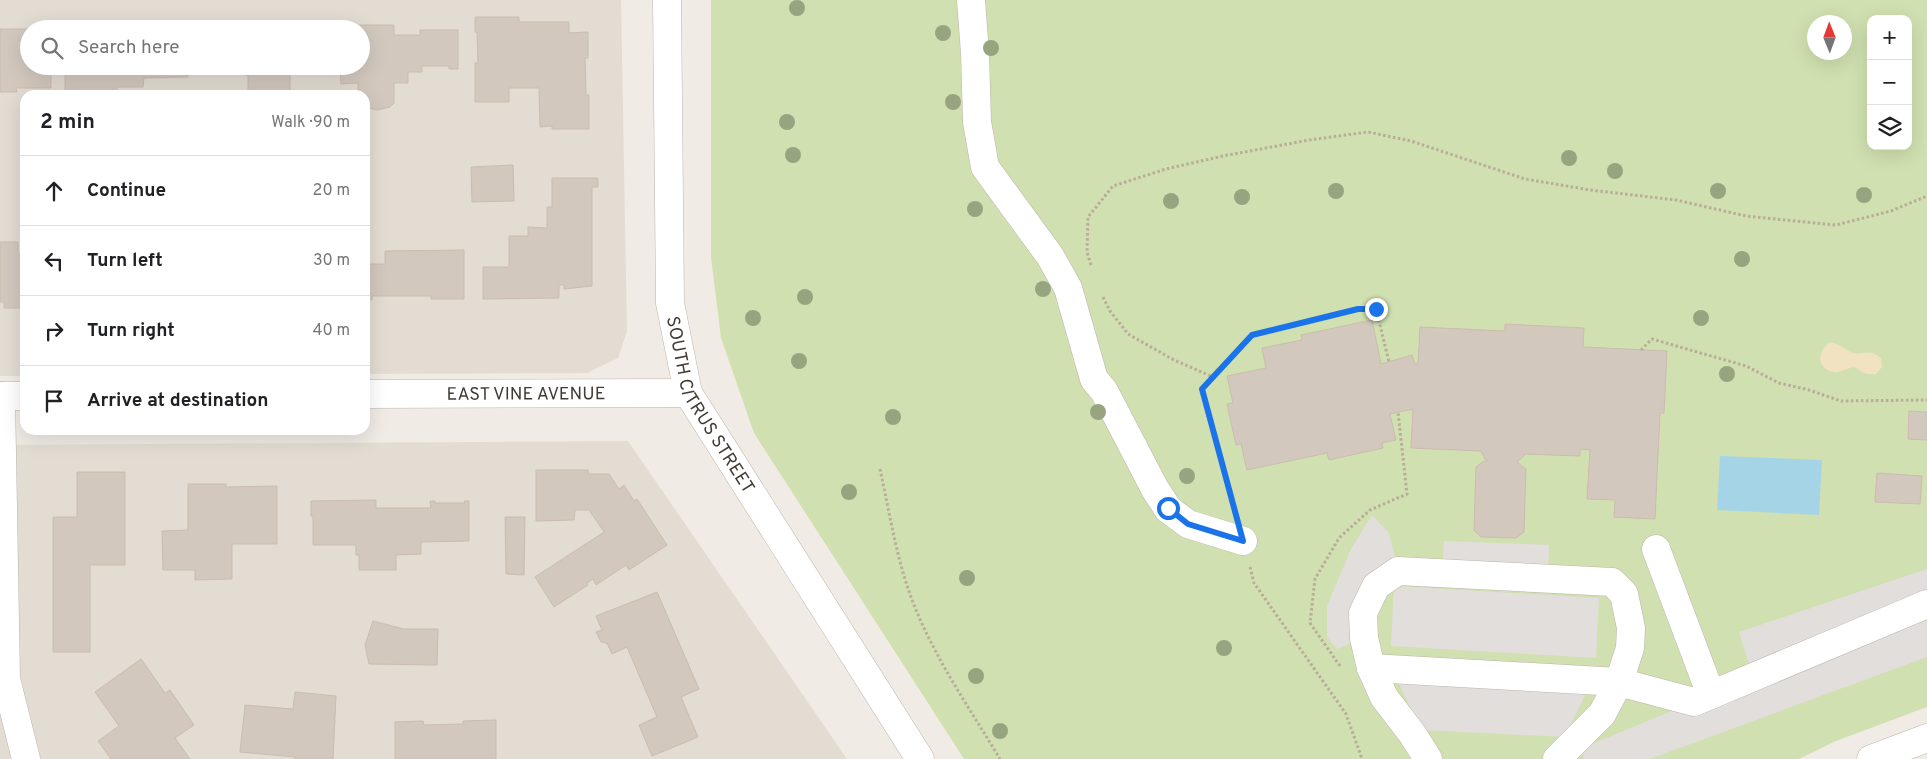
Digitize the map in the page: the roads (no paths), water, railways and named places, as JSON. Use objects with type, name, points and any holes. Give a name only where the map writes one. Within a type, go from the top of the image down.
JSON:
[{"type":"street","name":"SOUTH CITRUS STREET","points":[[667,0],[670,303],[688,393],[920,759]]},
{"type":"street","points":[[971,0],[976,53],[977,122],[984,167],[1050,256],[1068,288],[1094,379],[1104,391],[1154,489],[1168,508],[1188,524],[1243,541]]},
{"type":"street","name":"EAST VINE AVENUE","points":[[370,394],[688,393]]},
{"type":"street","points":[[9,396],[6,679],[26,759]]},
{"type":"street","points":[[1656,549],[1711,694]]},
{"type":"street","points":[[1428,759],[1413,735],[1384,697],[1371,668],[1364,638],[1363,613],[1376,586],[1398,571],[1612,582],[1624,594],[1631,628],[1630,648],[1619,682],[1602,714],[1557,759]]},
{"type":"street","points":[[1371,668],[1619,682],[1694,702],[1927,604]]},
{"type":"street","points":[[1872,759],[1927,738]]},
{"type":"water","points":[[1720,456],[1822,460],[1819,515],[1717,510]]}]
